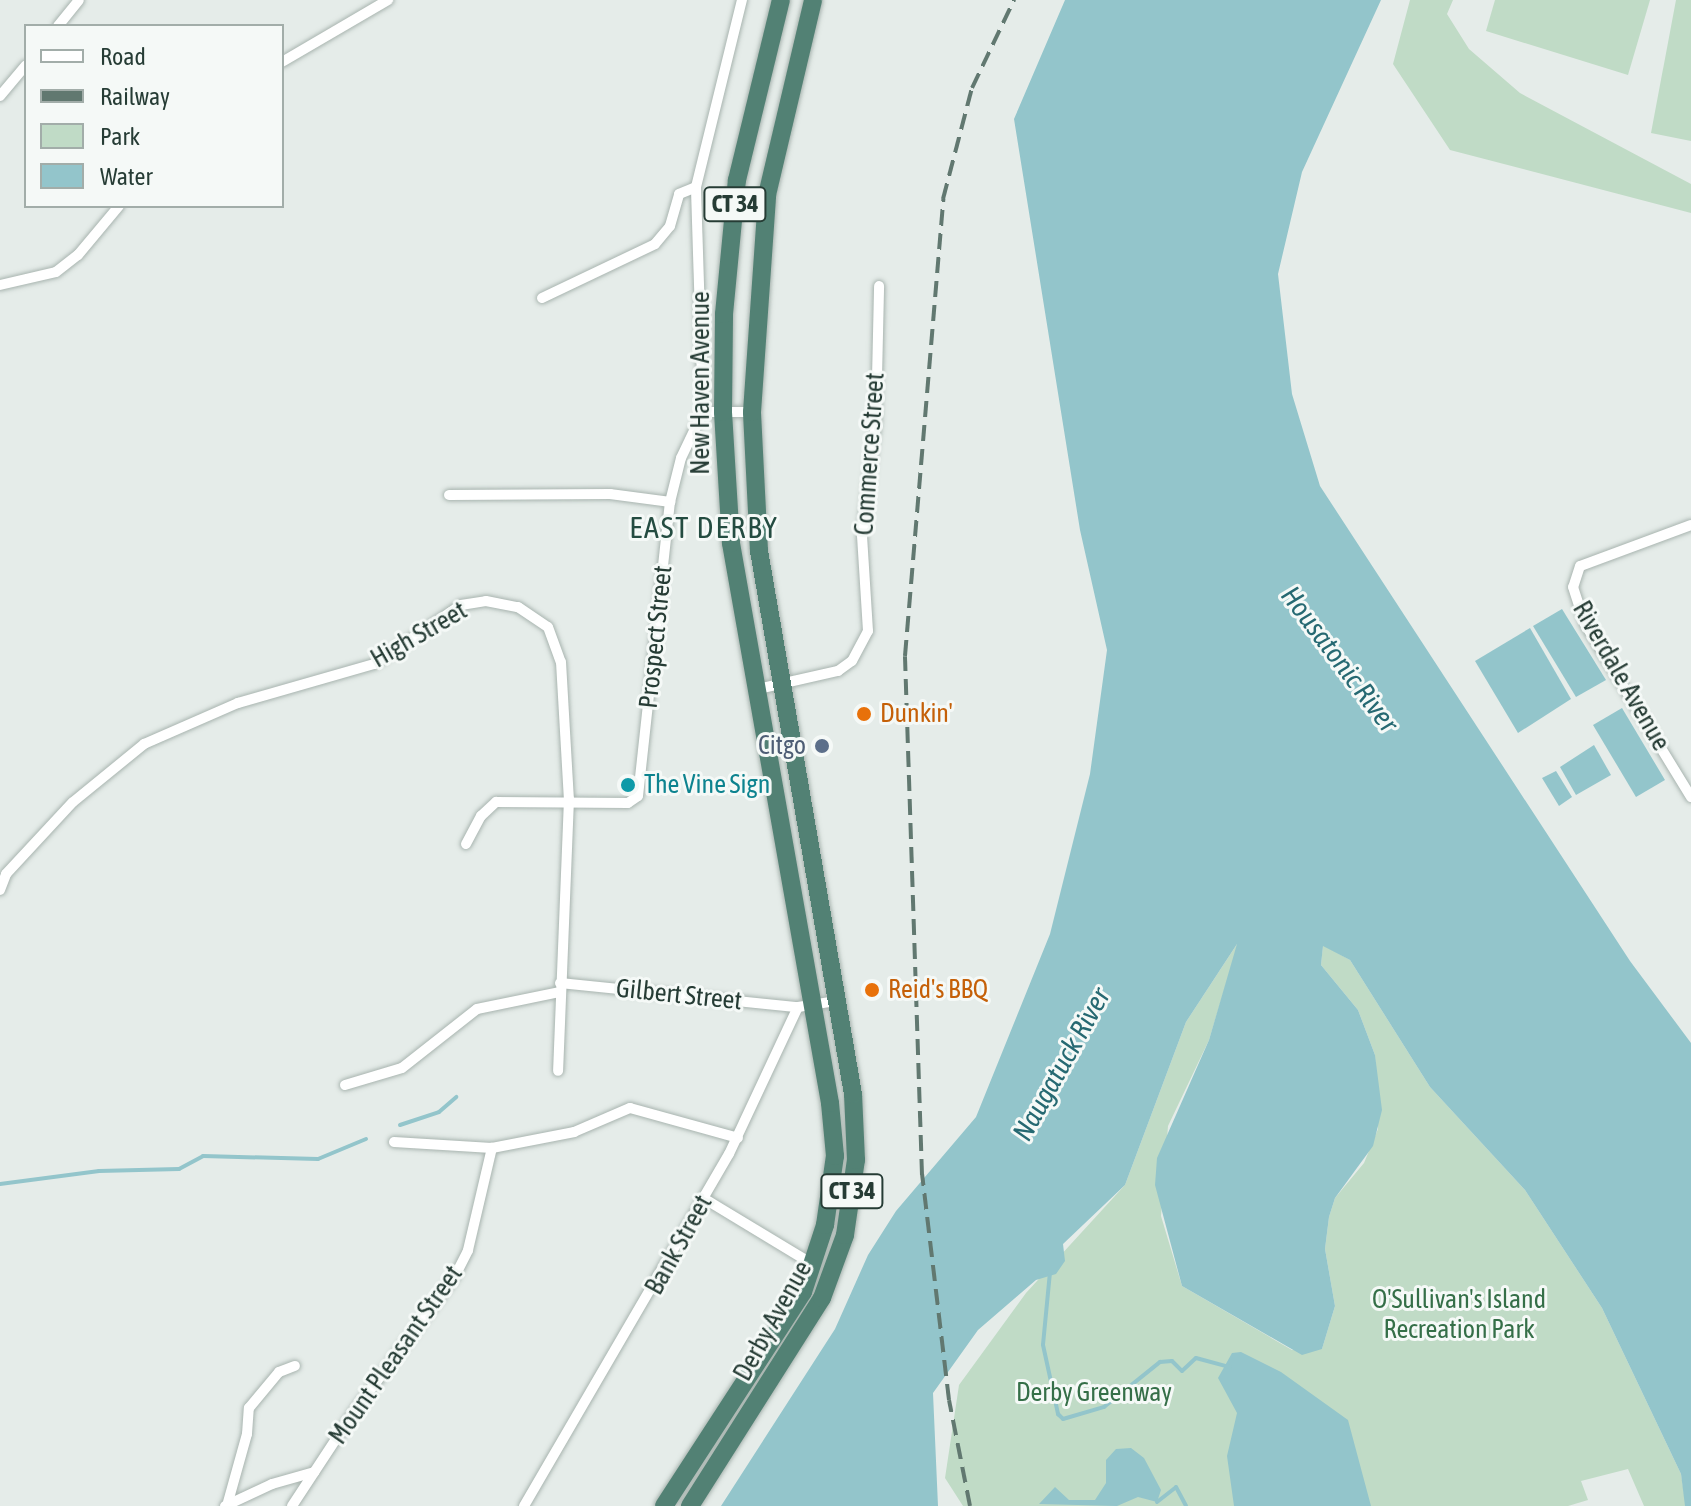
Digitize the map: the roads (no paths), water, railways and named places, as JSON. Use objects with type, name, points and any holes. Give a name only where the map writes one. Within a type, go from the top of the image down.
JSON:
[{"type":"highway","name":"New Haven Avenue","points":[[781,0],[737,180],[724,314],[723,412],[731,543],[758,689],[804,1006]]},
{"type":"highway","name":"New Haven Avenue","points":[[813,0],[767,195],[752,412],[759,551],[834,1001]]},
{"type":"highway","name":"Derby Avenue","points":[[690,1506],[822,1298],[845,1235],[856,1160],[853,1094],[834,1001]]},
{"type":"highway","name":"Derby Avenue","points":[[664,1506],[764,1356],[814,1265],[835,1156],[804,1006]]},
{"type":"highway","points":[[764,1356],[781,1367]]},
{"type":"street","points":[[60,24],[79,0]]},
{"type":"street","points":[[284,61],[388,0]]},
{"type":"street","points":[[742,0],[696,187],[703,412],[752,412]]},
{"type":"street","points":[[0,96],[24,67]]},
{"type":"street","points":[[542,298],[655,244],[670,226],[679,194],[696,187]]},
{"type":"street","points":[[0,285],[56,272],[78,255],[117,208]]},
{"type":"street","name":"Commerce Street","points":[[758,689],[845,667],[868,631],[862,535],[876,422],[879,286]]},
{"type":"street","name":"Prospect Street","points":[[466,844],[481,816],[496,802],[569,799],[628,803],[640,791],[670,502],[685,448],[703,412]]},
{"type":"street","points":[[449,495],[610,494],[670,502]]},
{"type":"street","name":"Riverdale Avenue","points":[[1691,525],[1593,560],[1573,577],[1576,606],[1691,797]]},
{"type":"street","name":"High Street","points":[[0,890],[3,873],[102,774],[144,744],[238,703],[374,664],[438,616],[474,602],[518,607],[541,621],[556,639],[569,799],[558,1071]]},
{"type":"street","name":"Gilbert Street","points":[[345,1085],[402,1068],[477,1009],[560,987],[804,1006]]},
{"type":"street","points":[[804,1006],[834,1001]]},
{"type":"street","name":"Bank Street","points":[[524,1506],[705,1199],[804,1006]]},
{"type":"street","points":[[394,1142],[492,1148],[574,1132],[630,1108],[738,1138]]},
{"type":"street","name":"Mount Pleasant Street","points":[[292,1506],[455,1276],[468,1250],[492,1148]]},
{"type":"street","points":[[705,1199],[814,1265]]},
{"type":"street","points":[[226,1504],[247,1434],[249,1408],[279,1372],[295,1366]]},
{"type":"street","points":[[226,1504],[314,1472]]},
{"type":"water","points":[[1065,0],[1381,0],[1302,172],[1278,274],[1292,394],[1320,486],[1630,961],[1691,1043],[1691,1506],[1685,1506],[1681,1474],[1602,1308],[1525,1190],[1430,1087],[1350,960],[1323,946],[1321,965],[1358,1010],[1375,1055],[1382,1110],[1373,1146],[1335,1198],[1329,1217],[1325,1249],[1335,1306],[1322,1349],[1302,1355],[1182,1286],[1155,1185],[1157,1158],[1209,1040],[1237,944],[1186,1022],[1125,1185],[1063,1244],[1065,1261],[1056,1274],[1036,1280],[978,1330],[933,1393],[938,1506],[721,1506],[835,1329],[868,1255],[896,1211],[976,1117],[1050,934],[1090,774],[1107,650],[1080,530],[1014,119]]},
{"type":"water","points":[[1562,609],[1606,680],[1576,697],[1533,626]]},
{"type":"water","points":[[1530,628],[1571,699],[1518,733],[1475,661]]},
{"type":"water","points":[[1622,708],[1665,780],[1636,797],[1593,725]]},
{"type":"water","points":[[1594,745],[1611,775],[1576,795],[1560,767]]},
{"type":"water","points":[[1556,771],[1572,797],[1559,806],[1542,778]]},
{"type":"water","points":[[1241,1352],[1281,1372],[1348,1420],[1371,1506],[1234,1506],[1227,1456],[1237,1413],[1218,1378],[1232,1353]]},
{"type":"water","points":[[1131,1448],[1144,1458],[1161,1490],[1157,1502],[1138,1497],[1117,1506],[1039,1504],[1055,1487],[1069,1500],[1095,1500],[1106,1483],[1106,1460],[1116,1449]]},
{"type":"waterway","points":[[400,1125],[439,1112],[456,1097]]},
{"type":"waterway","points":[[0,1184],[99,1171],[179,1169],[203,1156],[318,1159],[366,1139]]},
{"type":"waterway","points":[[1050,1272],[1043,1345],[1058,1414],[1063,1419],[1104,1407],[1160,1362],[1172,1361],[1182,1371],[1196,1358],[1230,1367]]},
{"type":"waterway","points":[[1157,1502],[1176,1487],[1186,1506]]},
{"type":"railway","points":[[970,1506],[949,1400],[922,1175],[905,656],[943,199],[972,88],[1014,0]]},
{"type":"place","name":"Dunkin'","points":[[864,714]]},
{"type":"place","name":"Citgo","points":[[822,746]]},
{"type":"place","name":"The Vine Sign","points":[[628,785]]},
{"type":"place","name":"Reid's BBQ","points":[[872,990]]},
{"type":"district","name":"EAST DERBY","points":[[704,527]]},
{"type":"water label","name":"Housatonic River","points":[[1340,659]]},
{"type":"water label","name":"Naugatuck River","points":[[1061,1064]]},
{"type":"park label","name":"O'Sullivan's Island Recreation Park","points":[[1459,1315]]},
{"type":"park label","name":"Derby Greenway","points":[[1094,1393]]}]
